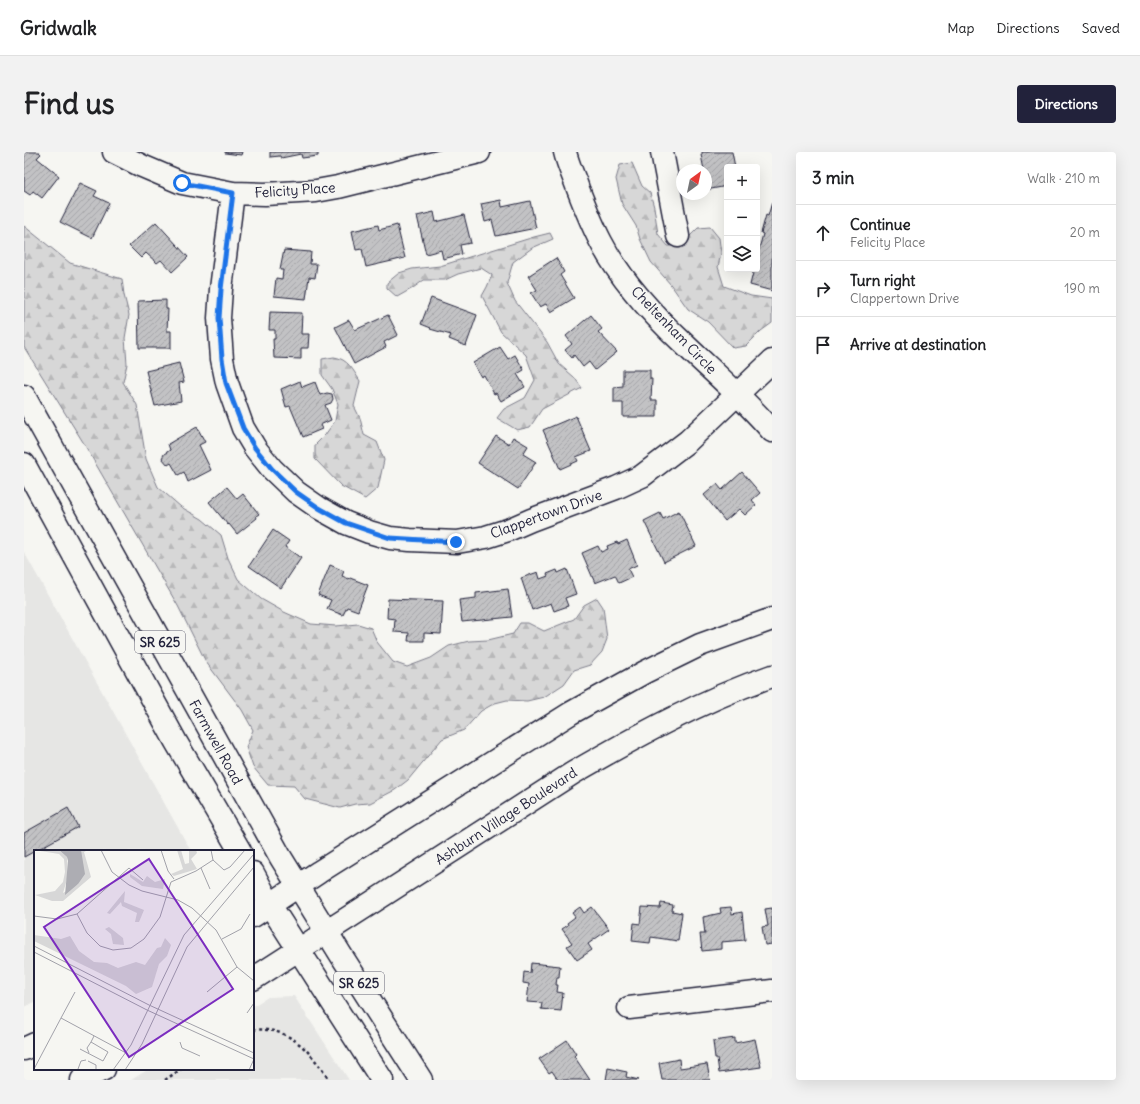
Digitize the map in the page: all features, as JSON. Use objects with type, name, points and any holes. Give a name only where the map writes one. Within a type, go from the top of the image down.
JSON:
[{"type":"main road","name":"Felicity Place","points":[[114,152],[182,183],[233,193],[265,194],[316,191],[338,187],[479,152]]},
{"type":"main road","name":"Cheltenham Circle","points":[[565,152],[589,217],[601,244],[616,268],[652,312],[737,394],[772,431]]},
{"type":"main road","points":[[662,152],[678,236]]},
{"type":"main road","name":"Clappertown Drive","points":[[233,193],[221,289],[219,318],[222,359],[226,383],[243,428],[255,448],[272,469],[296,492],[319,508],[346,523],[390,538],[456,542],[486,537],[508,530],[616,488],[642,476],[688,442],[772,361]]},
{"type":"main road","name":"Farmwell Road","points":[[24,396],[178,675],[298,886],[421,1080]]},
{"type":"main road","name":"SR 625","points":[[24,464],[176,742],[239,850]]},
{"type":"main road","points":[[262,910],[570,713],[645,672],[700,645],[772,619]]},
{"type":"main road","name":"Ashburn Village Boulevard","points":[[254,978],[573,773],[627,742],[678,716],[756,681],[772,676]]},
{"type":"main road","name":"SR 625","points":[[254,877],[262,910],[299,950],[382,1080]]},
{"type":"main road","points":[[629,1008],[772,991]]},
{"type":"main road","points":[[82,1080],[102,1070]]},
{"type":"path","points":[[254,1030],[261,1029],[276,1031],[292,1038],[305,1048],[329,1080]]},
{"type":"path","points":[[165,1080],[180,1070]]},
{"type":"shaded area","points":[[24,552],[190,850],[34,850],[34,1002],[24,1007]]},
{"type":"shaded area","points":[[294,996],[349,1080],[131,1080],[147,1070],[254,1070],[254,1005],[268,997]]},
{"type":"green space","points":[[632,163],[642,186],[650,193],[654,207],[658,234],[668,246],[680,246],[698,228],[710,227],[719,238],[721,253],[718,267],[724,286],[751,296],[772,299],[772,323],[761,331],[746,346],[733,348],[708,322],[688,309],[671,285],[651,262],[640,239],[636,226],[622,204],[616,179],[620,165]]},
{"type":"green space","points":[[24,226],[70,263],[122,279],[129,315],[125,338],[127,364],[123,382],[137,405],[146,459],[158,487],[181,507],[202,519],[221,535],[228,558],[238,579],[261,599],[284,612],[311,624],[336,626],[358,624],[371,628],[377,642],[393,662],[407,667],[431,658],[449,646],[469,641],[488,640],[513,634],[520,623],[528,623],[544,631],[574,619],[584,605],[597,598],[603,607],[607,639],[602,652],[590,665],[574,670],[564,684],[544,697],[527,701],[507,700],[495,703],[481,711],[464,730],[442,739],[408,780],[395,790],[370,803],[355,804],[340,808],[305,799],[294,786],[268,785],[253,767],[246,747],[253,730],[242,710],[206,662],[178,606],[83,442],[24,347]]},
{"type":"green space","points":[[550,233],[553,239],[532,248],[513,262],[507,283],[515,301],[547,342],[559,364],[574,377],[582,388],[542,409],[530,427],[517,430],[497,418],[504,409],[525,398],[535,380],[526,355],[501,332],[482,296],[492,275],[481,268],[458,274],[445,280],[424,280],[397,297],[387,288],[387,283],[399,273],[412,269],[440,266]]},
{"type":"green space","points":[[334,357],[347,363],[360,381],[354,406],[360,418],[364,435],[377,442],[384,460],[378,488],[365,499],[341,486],[315,459],[315,445],[325,435],[335,421],[338,404],[332,389],[322,375],[322,359]]},
{"type":"building","points":[[24,152],[39,152],[41,154],[37,158],[59,176],[42,198],[33,191],[30,195],[24,191]]},
{"type":"building","points":[[225,152],[242,152],[241,155]]},
{"type":"building","points":[[270,152],[318,152],[318,156],[302,158],[301,154],[281,158],[280,156],[270,157]]},
{"type":"building","points":[[702,152],[732,152],[734,164],[724,164],[724,187],[712,189],[712,164],[703,164]]},
{"type":"building","points":[[80,183],[97,191],[94,196],[109,203],[92,238],[60,222]]},
{"type":"building","points":[[501,200],[502,207],[530,201],[536,228],[496,236],[492,220],[485,222],[481,204]]},
{"type":"building","points":[[772,202],[772,291],[750,285],[753,272],[760,272],[760,245],[763,234],[761,233],[766,215],[768,216]]},
{"type":"building","points":[[434,212],[436,222],[464,215],[471,243],[460,245],[462,254],[443,259],[441,250],[426,254],[417,216]]},
{"type":"building","points":[[156,222],[188,257],[172,272],[161,260],[157,263],[146,253],[141,258],[129,246]]},
{"type":"building","points":[[378,225],[379,230],[397,225],[405,258],[366,267],[362,249],[356,250],[352,231]]},
{"type":"building","points":[[284,250],[311,252],[310,264],[317,264],[315,278],[309,277],[306,299],[274,296],[276,278],[282,279],[283,270],[280,270]]},
{"type":"building","points":[[556,258],[564,272],[560,275],[574,298],[551,312],[546,304],[540,307],[531,293],[537,290],[528,276]]},
{"type":"building","points":[[431,298],[477,315],[466,346],[449,339],[451,335],[430,329],[431,328],[421,324]]},
{"type":"building","points":[[166,300],[166,309],[168,309],[167,331],[171,331],[171,348],[139,348],[138,301]]},
{"type":"building","points":[[270,312],[302,313],[301,334],[309,334],[308,348],[301,348],[301,359],[274,358],[273,339],[275,339],[275,330],[269,330]]},
{"type":"building","points":[[388,315],[398,335],[384,342],[386,347],[354,364],[335,327],[349,320],[355,330]]},
{"type":"building","points":[[591,315],[602,329],[598,332],[617,352],[595,370],[589,362],[583,367],[574,355],[572,358],[565,350],[572,344],[566,336]]},
{"type":"building","points":[[500,347],[508,359],[515,355],[524,370],[517,374],[525,387],[501,401],[496,393],[494,394],[484,375],[481,377],[473,363]]},
{"type":"building","points":[[179,363],[184,382],[179,383],[181,401],[155,406],[146,371]]},
{"type":"building","points":[[623,370],[650,370],[650,379],[652,379],[651,400],[657,400],[657,417],[623,417],[623,403],[614,403],[614,387],[623,386]]},
{"type":"building","points":[[300,381],[302,387],[315,382],[320,395],[327,393],[332,394],[333,399],[331,403],[325,405],[331,420],[320,425],[322,429],[303,437],[290,406],[286,407],[281,389]]},
{"type":"building","points":[[576,416],[591,451],[576,457],[578,461],[560,469],[543,430]]},
{"type":"building","points":[[197,427],[205,442],[199,445],[211,470],[188,482],[184,472],[178,475],[171,463],[168,465],[162,458],[164,454],[170,450],[168,444]]},
{"type":"building","points":[[496,436],[509,444],[513,437],[528,446],[523,454],[536,462],[518,489],[478,463]]},
{"type":"building","points":[[742,472],[760,493],[752,500],[756,505],[745,515],[739,509],[725,521],[704,495],[717,484],[722,490]]},
{"type":"building","points":[[227,487],[237,499],[243,494],[259,514],[256,516],[257,518],[237,534],[209,502]]},
{"type":"building","points":[[679,511],[696,546],[664,562],[644,521],[660,513],[663,519]]},
{"type":"building","points":[[273,530],[289,541],[285,547],[301,558],[281,588],[249,566]]},
{"type":"building","points":[[627,540],[637,565],[628,569],[632,577],[619,583],[615,575],[595,583],[582,553],[598,546],[601,552],[608,549],[607,546],[617,542],[618,544]]},
{"type":"building","points":[[330,565],[344,571],[342,576],[368,585],[358,611],[347,607],[343,615],[327,609],[331,600],[318,595]]},
{"type":"building","points":[[567,569],[576,594],[565,598],[568,606],[554,611],[551,603],[532,610],[521,578],[538,572],[540,579],[557,570],[558,573]]},
{"type":"building","points":[[508,589],[512,617],[462,622],[459,600],[476,598],[476,593]]},
{"type":"building","points":[[388,599],[443,601],[441,634],[424,633],[424,641],[408,641],[409,633],[394,632],[395,619],[387,618]]},
{"type":"building","points":[[68,808],[78,827],[37,850],[34,850],[24,857],[24,833]]},
{"type":"building","points":[[661,903],[673,905],[672,911],[682,913],[678,941],[651,937],[650,943],[632,941],[634,923],[640,924],[642,907],[660,908]]},
{"type":"building","points":[[580,907],[584,913],[592,907],[609,929],[588,944],[592,950],[577,960],[567,946],[572,943],[562,929],[575,917],[572,913]]},
{"type":"building","points":[[731,907],[732,914],[742,912],[745,940],[721,942],[721,949],[702,951],[700,934],[705,934],[703,917],[721,913],[720,908]]},
{"type":"building","points":[[772,908],[772,944],[765,945],[762,927],[768,926],[765,909]]},
{"type":"building","points":[[531,963],[560,966],[559,977],[557,977],[556,985],[558,985],[557,992],[563,993],[561,1011],[541,1009],[542,1003],[527,1002],[529,984],[523,983],[524,972],[530,973]]},
{"type":"building","points":[[735,1038],[735,1043],[755,1039],[761,1067],[719,1073],[713,1041]]},
{"type":"building","points":[[567,1040],[576,1054],[574,1056],[590,1080],[558,1080],[552,1071],[549,1073],[539,1059]]},
{"type":"building","points":[[679,1059],[680,1068],[707,1064],[710,1080],[662,1080],[659,1063]]},
{"type":"building","points":[[608,1068],[627,1072],[626,1077],[639,1080],[606,1080]]},
{"type":"route","points":[[182,183],[233,193],[221,289],[219,318],[222,359],[226,383],[243,428],[255,448],[272,469],[296,492],[319,508],[346,523],[390,538],[456,542]]}]
